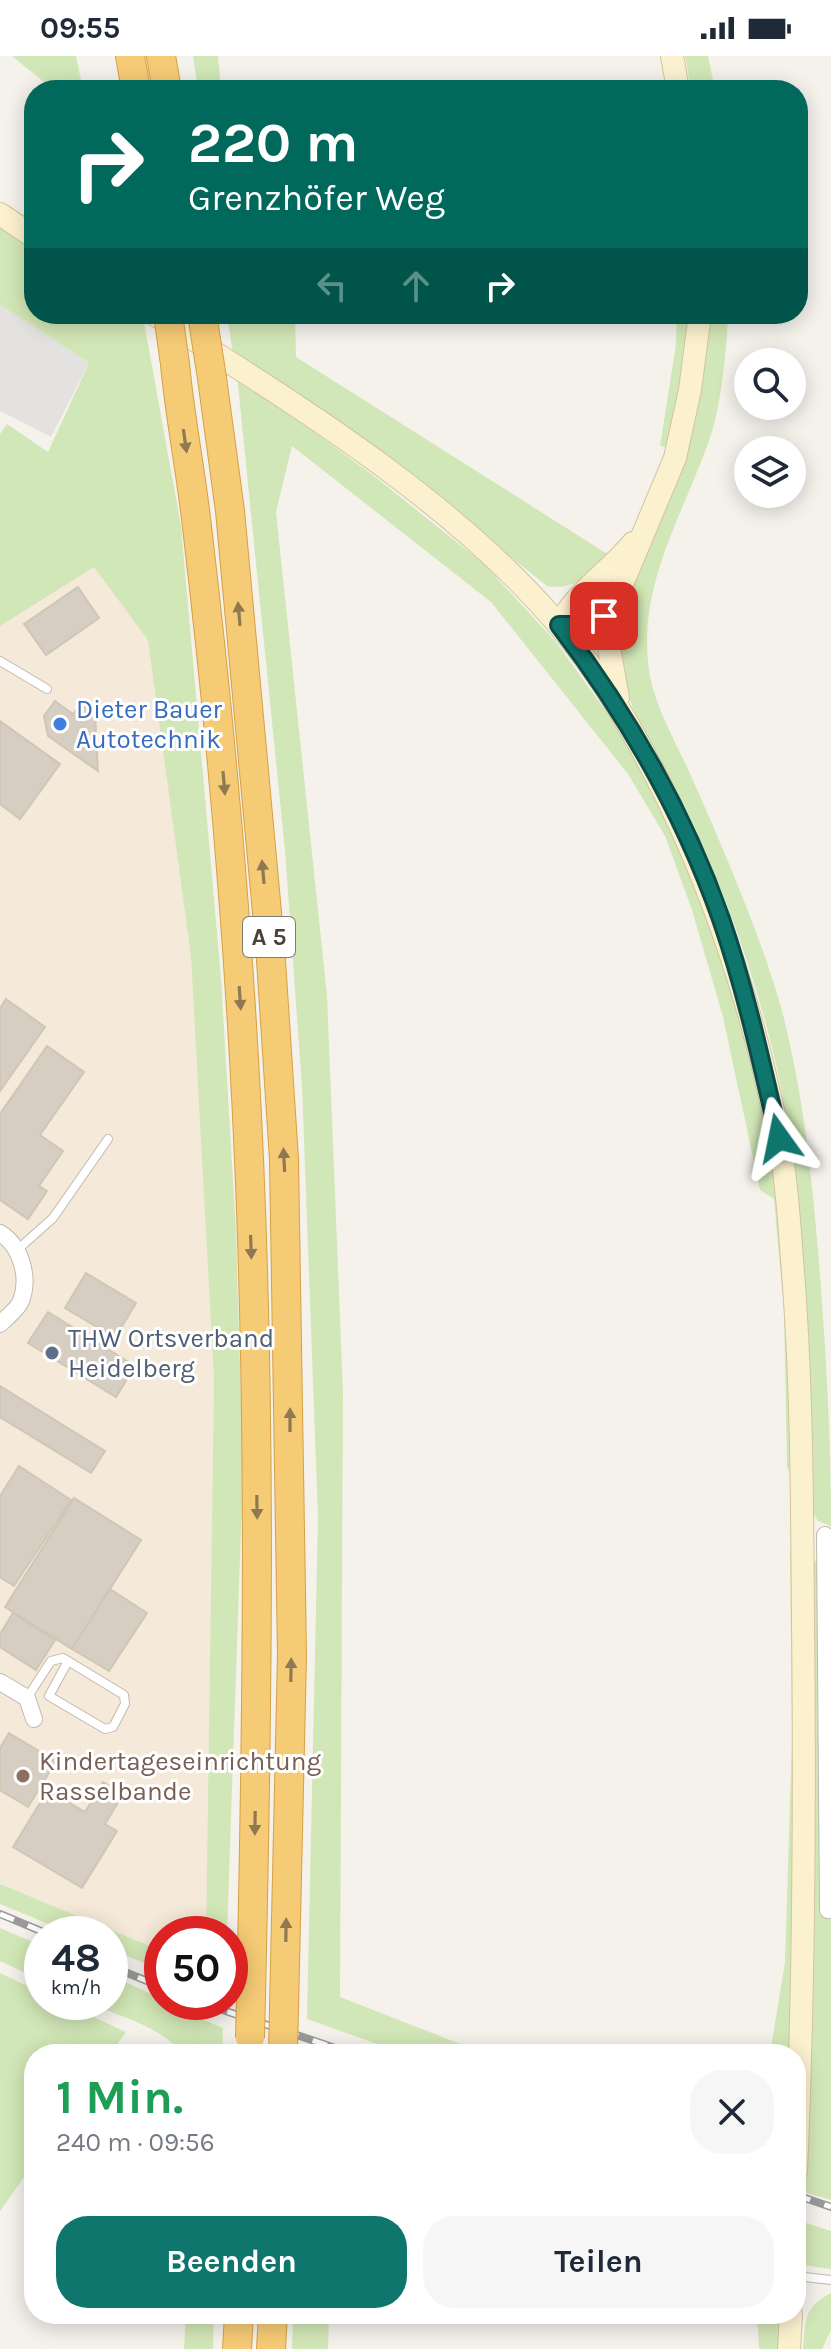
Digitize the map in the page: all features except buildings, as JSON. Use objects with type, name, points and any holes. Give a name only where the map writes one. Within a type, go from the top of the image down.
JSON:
[{"type":"highway","points":[[130,56],[134,80]]},
{"type":"highway","points":[[161,56],[165,80]]},
{"type":"highway","name":"A 5","points":[[169,324],[198,539],[221,750],[245,1072],[259,1656],[250,2044]]},
{"type":"highway","name":"A 5","points":[[204,324],[230,511],[262,852],[284,1159],[292,1655],[283,2044]]},
{"type":"highway","points":[[237,2349],[238,2324]]},
{"type":"highway","points":[[271,2349],[272,2324]]},
{"type":"main road","points":[[672,56],[676,80]]},
{"type":"main road","points":[[0,214],[24,230]]},
{"type":"main road","points":[[170,324],[249,375],[427,501],[518,581],[559,625],[622,715],[684,833],[721,920],[751,1017],[773,1112],[789,1215],[798,1333],[805,1905],[800,2044]]},
{"type":"main road","points":[[559,625],[586,625],[604,616],[615,601],[675,458],[690,390],[699,324]]},
{"type":"main road","points":[[559,625],[569,606],[617,562],[646,526]]},
{"type":"main road","points":[[518,581],[550,595],[588,586]]},
{"type":"main road","points":[[615,601],[609,648],[610,667],[622,715]]},
{"type":"main road","points":[[789,2349],[790,2324]]},
{"type":"street","points":[[0,1233],[9,1239],[16,1251],[25,1282],[20,1303],[0,1324]]},
{"type":"street","points":[[802,1529],[828,1536],[828,1910]]},
{"type":"street","points":[[0,1682],[27,1698],[34,1719]]},
{"type":"lane","points":[[0,661],[47,689]]},
{"type":"lane","points":[[16,1251],[53,1218],[108,1139]]},
{"type":"lane","points":[[27,1698],[51,1661],[63,1658],[68,1661],[124,1695],[125,1704],[113,1727],[105,1729],[49,1696],[68,1661]]},
{"type":"lane","points":[[806,2277],[831,2280]]},
{"type":"shaded area","points":[[0,305],[24,321],[24,324],[29,324],[89,363],[51,437],[0,411]]},
{"type":"shaded area","points":[[169,503],[214,1379],[206,1916],[144,1916],[144,1944],[128,1937],[128,1916],[77,1916],[0,1884],[0,613]]},
{"type":"green space","points":[[12,56],[76,56],[81,80],[42,80]]},
{"type":"green space","points":[[193,56],[218,56],[220,80],[197,80]]},
{"type":"green space","points":[[685,56],[708,56],[713,80],[689,80]]},
{"type":"green space","points":[[0,227],[24,243],[24,321],[0,305]]},
{"type":"green space","points":[[29,324],[144,324],[181,526],[221,978],[236,1231],[243,1471],[228,1916],[206,1916],[214,1379],[191,956],[148,640],[94,567],[0,626],[0,434],[7,424],[48,452],[89,363]]},
{"type":"green space","points":[[228,324],[295,324],[296,357],[609,555],[574,583],[547,586],[417,482],[233,355]]},
{"type":"green space","points":[[677,324],[690,324],[668,448],[660,446]]},
{"type":"green space","points":[[706,324],[727,324],[714,425],[667,546],[651,603],[647,631],[648,661],[654,691],[665,721],[752,921],[789,1038],[806,1133],[816,1230],[828,1394],[831,1526],[818,1521],[813,1513],[801,1236],[791,1144],[777,1067],[731,915],[690,818],[650,745],[628,694],[620,668],[617,642],[627,595]]},
{"type":"green space","points":[[237,375],[374,476],[484,564],[556,642],[610,717],[646,773],[733,972],[777,1181],[797,1508],[791,1508],[791,1475],[787,1467],[784,1311],[774,1199],[760,1190],[723,1017],[692,910],[665,836],[628,774],[491,602],[292,446],[276,512],[327,995],[343,1392],[340,1997],[460,2044],[377,2044],[307,2019],[318,1517],[302,1086],[285,851]]},
{"type":"green space","points":[[796,1537],[799,1768],[790,2044],[772,2044],[785,1962],[792,1738],[790,1555]]},
{"type":"green space","points":[[820,1557],[831,1908],[831,2200],[806,2193],[814,1877],[814,1562]]},
{"type":"green space","points":[[0,1884],[77,1916],[29,1916],[0,1904]]},
{"type":"green space","points":[[0,1928],[24,1938],[24,1972],[0,1961]]},
{"type":"green space","points":[[128,1937],[144,1944],[144,1963],[128,1956]]},
{"type":"green space","points":[[0,1973],[24,1984],[24,2020],[100,2020],[126,2032],[117,2044],[24,2044],[24,2177],[0,2211]]},
{"type":"green space","points":[[128,1983],[144,1991],[144,2020],[204,2020],[223,2028],[222,2044],[173,2044],[128,2019]]},
{"type":"green space","points":[[806,2223],[831,2231],[831,2269],[806,2265]]},
{"type":"green space","points":[[831,2293],[831,2330],[822,2349],[803,2349],[811,2309]]},
{"type":"green space","points":[[185,2324],[214,2324],[213,2349],[184,2349]]},
{"type":"green space","points":[[293,2324],[329,2324],[328,2349],[292,2349]]},
{"type":"green space","points":[[757,2324],[781,2324],[780,2349],[759,2349]]},
{"type":"railway","points":[[0,1914],[24,1924]]},
{"type":"railway","points":[[128,1973],[144,1980]]},
{"type":"railway","points":[[248,2019],[323,2044]]},
{"type":"railway","points":[[806,2198],[831,2207]]},
{"type":"place","name":"Dieter Bauer Autotechnik","points":[[60,724]]},
{"type":"place","name":"THW Ortsverband Heidelberg","points":[[52,1353]]},
{"type":"place","name":"Kindertageseinrichtung Rasselbande","points":[[23,1776]]},
{"type":"route","points":[[604,616],[586,625],[559,625],[622,715],[651,766],[703,874],[721,920],[751,1017],[779,1138]]}]
